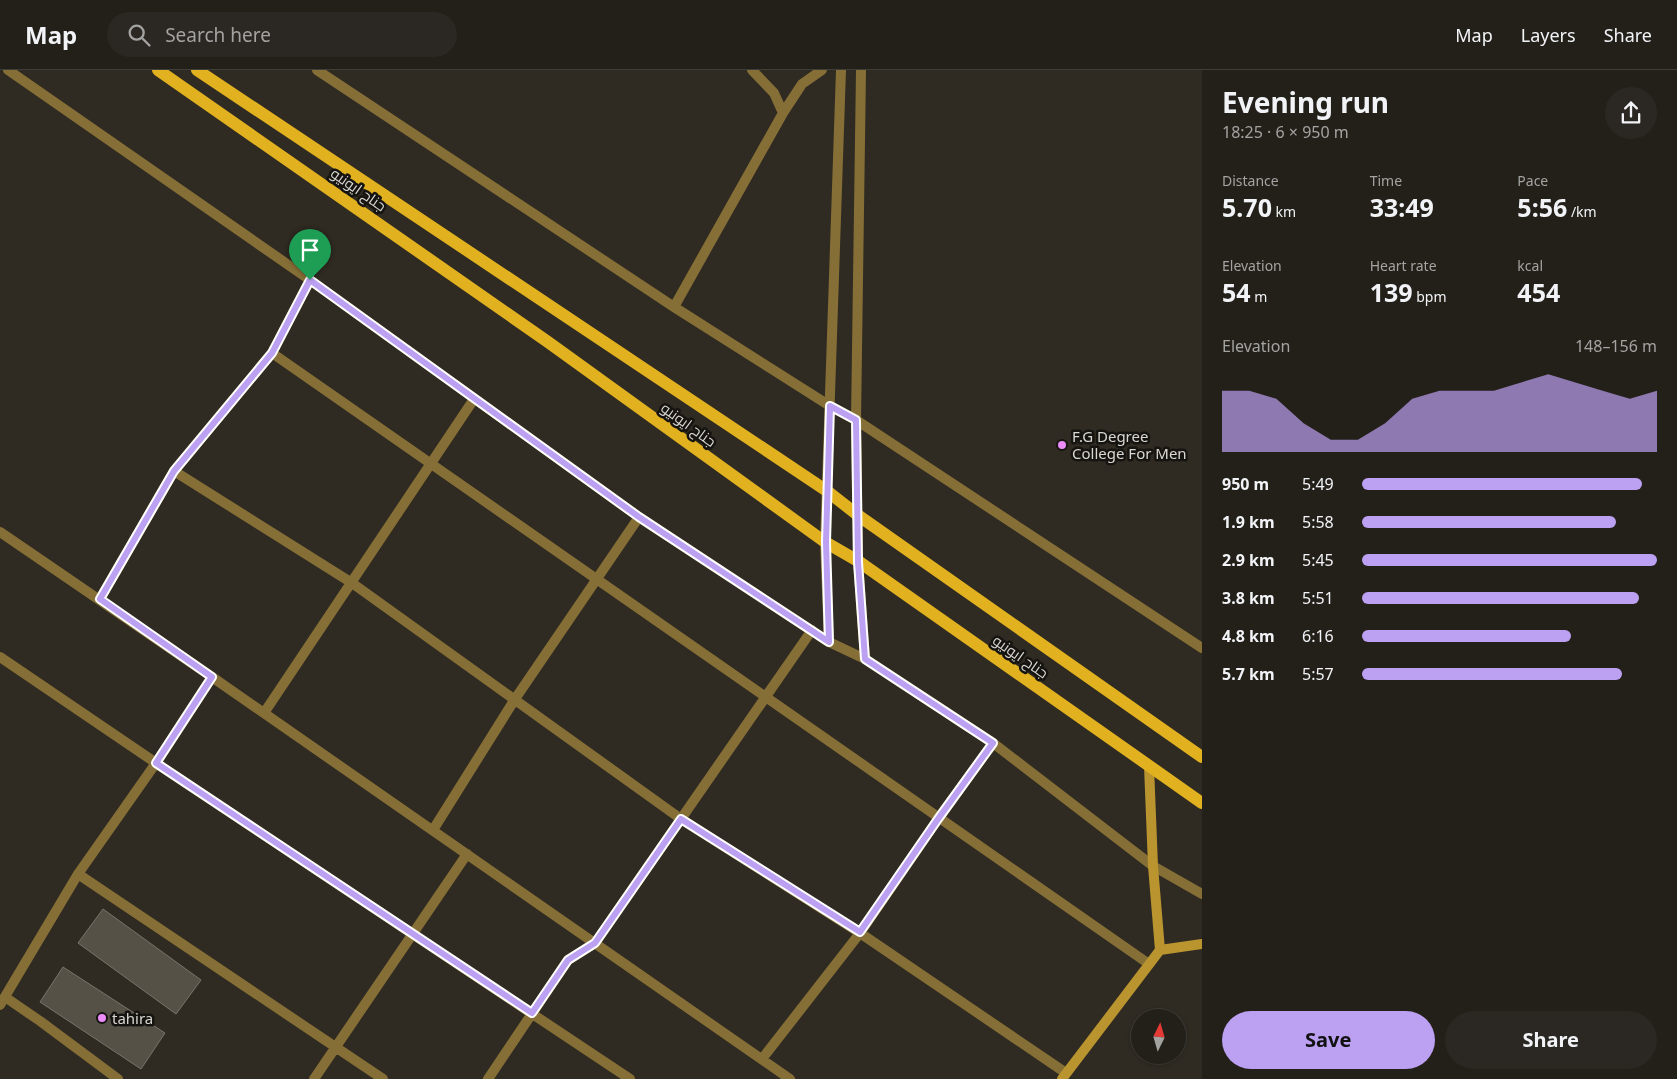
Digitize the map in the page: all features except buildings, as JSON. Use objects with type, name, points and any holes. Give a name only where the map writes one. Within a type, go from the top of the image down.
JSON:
[{"type":"main road","name":"جناح ایونیو","points":[[158,70],[548,342],[826,542],[858,562],[1202,803]]},
{"type":"main road","name":"جناح ایونیو","points":[[197,70],[827,491],[859,516],[1202,757]]},
{"type":"street","points":[[8,70],[310,280],[639,517],[829,642],[865,659],[993,743],[1153,866],[1202,894]]},
{"type":"street","points":[[317,70],[674,307],[830,406],[856,420],[1202,648]]},
{"type":"street","points":[[752,70],[774,93],[783,113]]},
{"type":"street","points":[[674,307],[783,113],[802,84],[822,70]]},
{"type":"street","points":[[829,642],[826,542],[840,70]]},
{"type":"street","points":[[861,70],[856,420],[859,516],[858,562],[865,659]]},
{"type":"street","points":[[100,599],[174,471],[272,353],[310,280]]},
{"type":"street","points":[[272,353],[938,819],[1149,964]]},
{"type":"street","points":[[264,713],[474,399]]},
{"type":"street","points":[[174,471],[352,583],[681,819],[860,932],[1064,1076],[1160,950],[1153,866],[1149,766]]},
{"type":"street","points":[[433,830],[515,699],[639,517]]},
{"type":"street","points":[[0,532],[100,599],[790,1079]]},
{"type":"street","points":[[488,1079],[568,960],[595,943],[812,630]]},
{"type":"street","points":[[0,657],[630,1079]]},
{"type":"street","points":[[118,1079],[40,1020],[2,1001],[78,874],[156,763],[212,677]]},
{"type":"street","points":[[762,1059],[860,932],[993,743]]},
{"type":"street","points":[[314,1079],[467,854]]},
{"type":"street","points":[[78,874],[383,1079]]},
{"type":"street","points":[[1160,950],[1202,944]]},
{"type":"place","name":"F.G Degree College For Men","points":[[1062,445]]},
{"type":"place","name":"tahira","points":[[102,1018]]},
{"type":"route","points":[[310,280],[639,517],[829,642],[826,542],[830,406],[856,420],[859,516],[858,562],[865,659],[993,743],[860,932],[681,819],[595,943],[568,960],[532,1013],[156,763],[212,677],[100,599],[174,471],[272,353],[310,280]]}]
